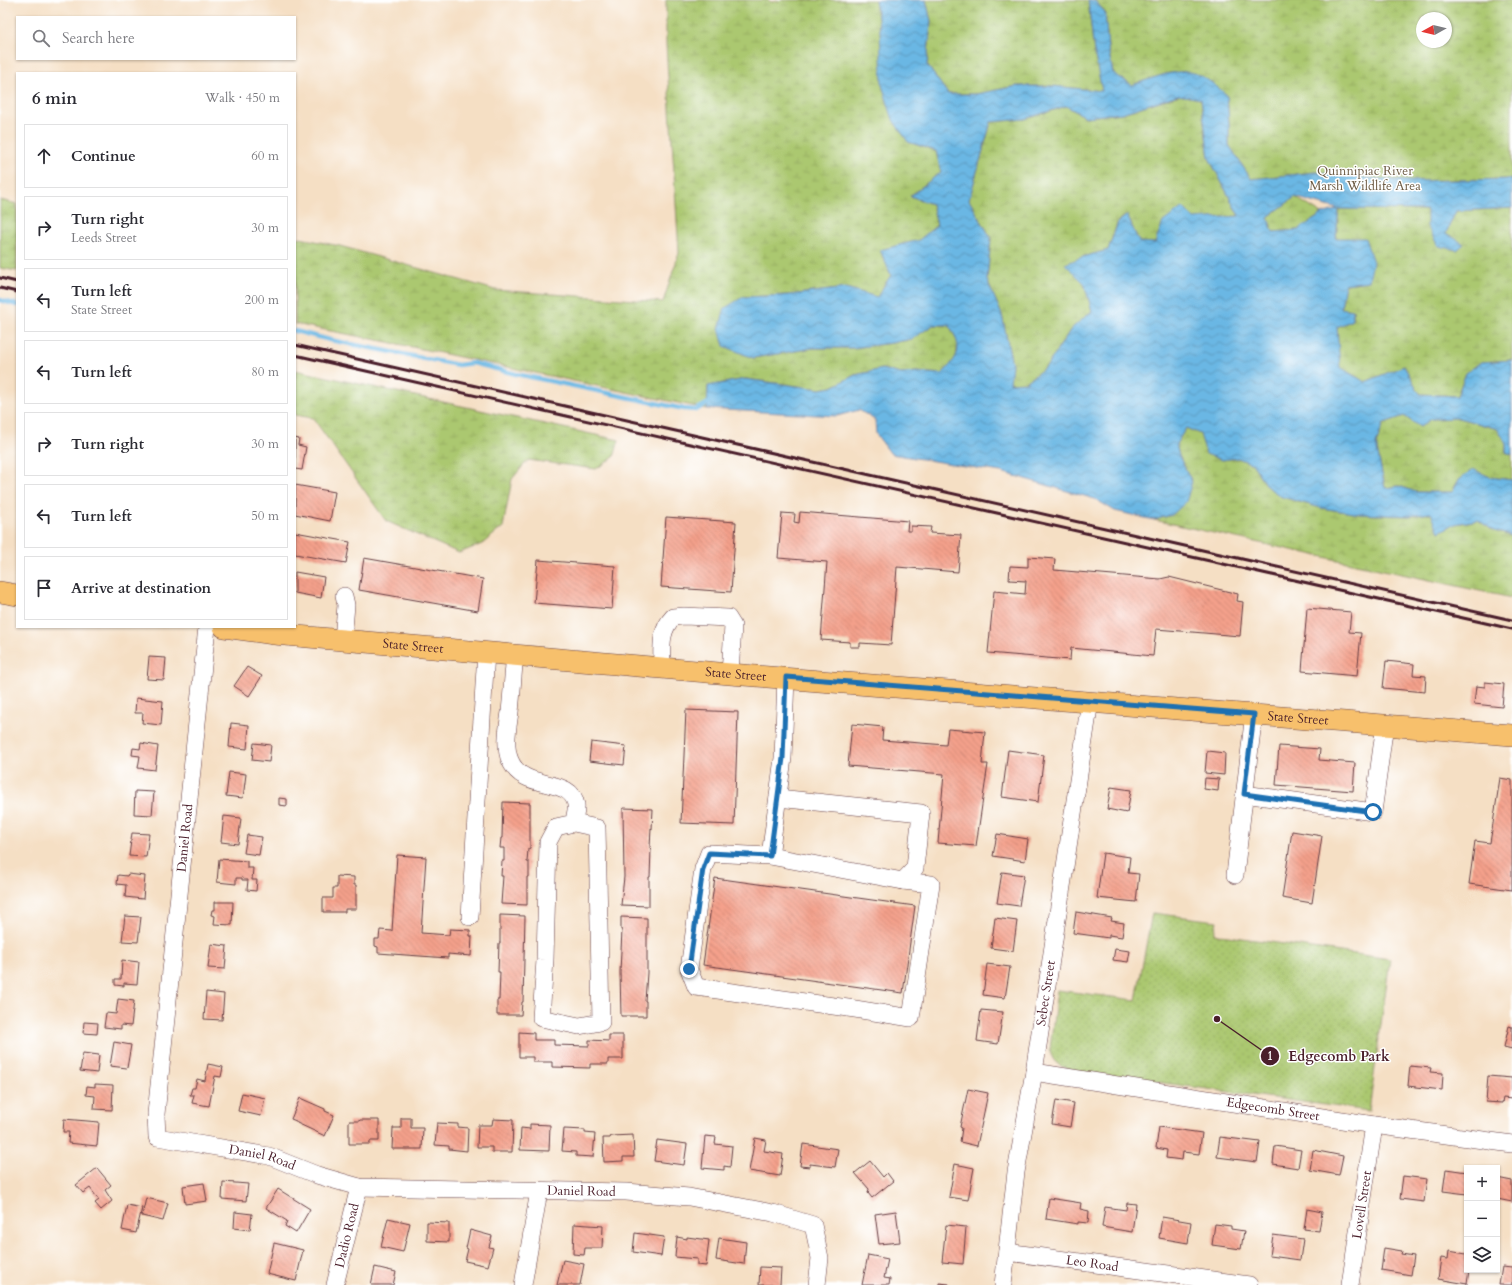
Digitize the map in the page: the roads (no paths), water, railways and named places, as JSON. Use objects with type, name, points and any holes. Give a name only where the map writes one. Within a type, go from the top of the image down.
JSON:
[{"type":"main road","points":[[0,592],[16,595]]},
{"type":"main road","name":"State Street","points":[[231,628],[274,634],[730,674],[786,677],[1512,735]]},
{"type":"street","points":[[343,640],[346,605],[344,596]]},
{"type":"street","points":[[662,667],[663,633],[666,624],[672,617],[684,616],[728,618],[733,626],[730,674]]},
{"type":"street","name":"Daniel Road","points":[[207,628],[156,1114],[157,1137],[269,1156],[318,1175],[359,1187],[626,1192],[689,1197],[773,1213],[813,1225],[820,1258],[818,1285]]},
{"type":"street","points":[[470,917],[486,652]]},
{"type":"street","points":[[515,654],[507,742],[509,760],[522,776],[532,781],[562,787],[571,795],[576,805],[574,823]]},
{"type":"street","points":[[770,856],[783,758],[786,677]]},
{"type":"street","name":"Sebec Street","points":[[1002,1285],[1008,1252],[1016,1172],[1034,1072],[1090,701]]},
{"type":"street","points":[[1235,875],[1254,714]]},
{"type":"street","points":[[1244,794],[1373,812],[1386,724]]},
{"type":"street","points":[[778,798],[921,813],[915,868],[903,881]]},
{"type":"street","points":[[574,823],[597,828],[602,1022],[579,1026],[542,1018],[548,842],[556,827],[574,823]]},
{"type":"street","points":[[709,853],[770,856],[903,881],[931,884],[911,1018],[696,987],[689,969],[703,869],[709,853]]},
{"type":"street","name":"Edgecomb Street","points":[[1034,1072],[1512,1144]]},
{"type":"street","name":"Lovell Street","points":[[1350,1285],[1374,1124]]},
{"type":"street","name":"Dadio Road","points":[[336,1285],[359,1187]]},
{"type":"street","points":[[523,1285],[539,1191]]},
{"type":"street","name":"Leo Road","points":[[1008,1252],[1249,1285]]},
{"type":"water","points":[[875,0],[926,0],[931,21],[927,65],[948,94],[976,94],[1017,86],[1053,86],[1102,91],[1094,52],[1088,0],[1094,0],[1105,12],[1108,48],[1113,73],[1132,85],[1168,73],[1183,71],[1190,72],[1205,78],[1227,95],[1229,145],[1251,179],[1316,172],[1408,181],[1512,179],[1512,208],[1456,211],[1446,233],[1464,244],[1457,250],[1438,246],[1427,226],[1427,210],[1339,209],[1336,238],[1365,238],[1373,262],[1369,281],[1345,284],[1341,308],[1353,310],[1353,320],[1337,327],[1340,367],[1365,382],[1404,366],[1420,394],[1457,396],[1466,373],[1481,362],[1512,360],[1512,455],[1506,452],[1506,442],[1498,429],[1459,418],[1431,419],[1420,427],[1404,416],[1384,423],[1376,444],[1385,488],[1399,486],[1416,492],[1452,492],[1458,481],[1473,469],[1490,477],[1512,480],[1512,536],[1494,531],[1478,520],[1455,524],[1439,532],[1431,513],[1409,516],[1360,514],[1321,508],[1282,497],[1266,486],[1253,464],[1238,458],[1222,460],[1206,454],[1200,434],[1186,428],[1176,444],[1179,456],[1192,482],[1186,502],[1172,515],[1154,520],[1115,511],[1095,499],[1001,472],[891,454],[876,434],[875,420],[859,410],[837,416],[707,409],[708,386],[745,379],[820,389],[832,387],[855,375],[882,369],[901,374],[916,372],[942,374],[953,362],[956,356],[958,346],[949,325],[933,325],[912,339],[892,343],[853,348],[813,348],[753,358],[724,346],[719,329],[725,308],[743,297],[789,295],[846,288],[877,297],[891,275],[880,250],[919,240],[937,225],[932,204],[910,196],[941,172],[936,151],[908,142],[893,120],[882,85],[880,31]],"holes":[[[1178,95],[1201,99],[1209,158],[1239,216],[1194,219],[1183,207],[1163,222],[1155,243],[1139,242],[1127,215],[1118,222],[1108,250],[1082,257],[1065,264],[1084,283],[1092,311],[1071,329],[1047,366],[1026,382],[1010,383],[1012,364],[1002,315],[987,280],[991,238],[969,200],[991,122],[1025,119],[1066,106],[1086,117],[1122,113]],[[1295,197],[1338,209],[1322,214],[1298,230],[1273,232],[1268,217]]]},
{"type":"waterway","points":[[0,300],[16,305]]},
{"type":"waterway","points":[[296,331],[330,340],[458,365],[473,363],[516,374],[684,409],[696,410],[712,401]]},
{"type":"railway","points":[[0,278],[16,282]]},
{"type":"railway","points":[[0,288],[16,292]]},
{"type":"railway","points":[[296,345],[1512,620]]},
{"type":"railway","points":[[296,355],[1512,629]]},
{"type":"place","name":"Edgecomb Park","points":[[1217,1019]]},
{"type":"park label","name":"Quinnipiac River Marsh Wildlife Area","points":[[1365,178]]}]
